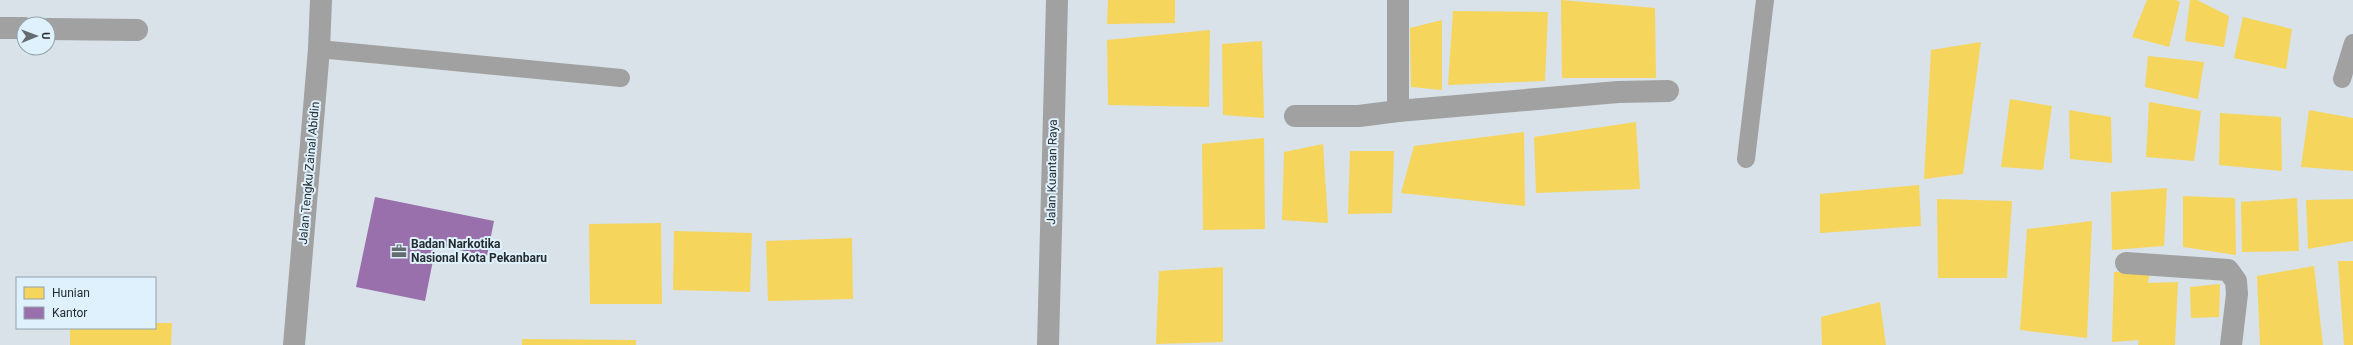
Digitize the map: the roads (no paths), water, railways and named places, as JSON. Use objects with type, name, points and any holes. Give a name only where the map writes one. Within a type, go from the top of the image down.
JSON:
[{"type":"street","name":"Jalan Tengku Zainal Abidin","points":[[294,345],[319,49],[321,0]]},
{"type":"street","name":"Jalan Kuantan Raya","points":[[1048,345],[1057,0]]},
{"type":"street","points":[[1398,0],[1398,111]]},
{"type":"street","points":[[0,28],[16,28]]},
{"type":"street","points":[[56,29],[137,30]]},
{"type":"street","points":[[1295,116],[1359,116],[1398,111],[1618,92],[1668,91]]},
{"type":"street","points":[[2126,263],[2228,270],[2236,281],[2237,294],[2231,345]]},
{"type":"lane","points":[[1746,159],[1765,0]]},
{"type":"lane","points":[[2342,79],[2353,43]]},
{"type":"lane","points":[[319,49],[621,78]]},
{"type":"place","name":"Badan Narkotika Nasional Kota Pekanbaru","points":[[399,251]]}]
